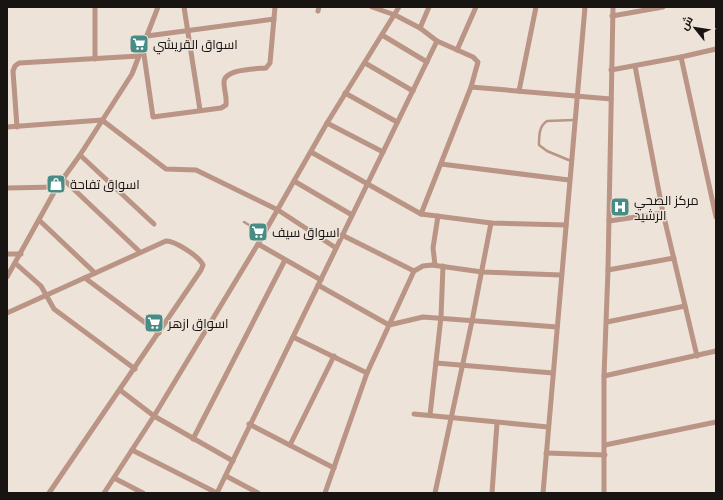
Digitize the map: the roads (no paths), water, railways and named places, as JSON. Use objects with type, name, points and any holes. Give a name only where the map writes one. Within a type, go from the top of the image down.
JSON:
[{"type":"street","points":[[95,7],[95,58]]},
{"type":"street","points":[[7,277],[57,187],[80,155],[132,74],[158,7]]},
{"type":"street","points":[[184,7],[186,31],[200,110]]},
{"type":"street","points":[[143,47],[153,117],[221,108],[226,105],[227,98],[224,81],[231,73],[266,68],[270,63],[275,7]]},
{"type":"street","points":[[372,7],[395,15],[420,28],[437,41],[473,56],[478,62],[471,87],[421,214]]},
{"type":"street","points":[[104,493],[154,416],[264,234],[327,123],[399,7]]},
{"type":"street","points":[[420,28],[429,7]]},
{"type":"street","points":[[457,50],[476,7]]},
{"type":"street","points":[[520,90],[536,7]]},
{"type":"street","points":[[543,493],[574,120],[585,7]]},
{"type":"street","points":[[604,493],[604,376],[607,322],[613,7]]},
{"type":"street","points":[[612,16],[663,7]]},
{"type":"street","points":[[148,36],[274,19]]},
{"type":"street","points":[[382,36],[427,62]]},
{"type":"street","points":[[132,450],[217,493],[249,424],[437,41]]},
{"type":"street","points":[[611,70],[716,49]]},
{"type":"street","points":[[18,126],[13,71],[15,66],[19,63],[139,56]]},
{"type":"street","points":[[680,57],[716,218]]},
{"type":"street","points":[[365,63],[413,90]]},
{"type":"street","points":[[635,66],[664,212],[697,356]]},
{"type":"street","points":[[471,87],[611,99]]},
{"type":"street","points":[[345,93],[398,122]]},
{"type":"street","points":[[7,127],[102,120],[166,169],[196,170],[278,210],[336,248]]},
{"type":"street","points":[[327,123],[383,152]]},
{"type":"street","points":[[311,152],[421,214],[491,223],[566,225]]},
{"type":"street","points":[[80,155],[154,224]]},
{"type":"street","points":[[440,164],[569,180]]},
{"type":"street","points":[[63,179],[140,252]]},
{"type":"street","points":[[294,181],[352,216]]},
{"type":"street","points":[[7,188],[57,187]]},
{"type":"street","points":[[609,221],[664,212]]},
{"type":"street","points":[[435,265],[434,248],[438,216]]},
{"type":"street","points":[[39,220],[95,273]]},
{"type":"street","points":[[435,493],[472,321],[491,223]]},
{"type":"street","points":[[342,235],[414,271]]},
{"type":"street","points":[[7,313],[162,242],[170,241],[200,260],[203,265],[159,333],[49,493]]},
{"type":"street","points":[[258,244],[321,280]]},
{"type":"street","points":[[7,254],[20,254]]},
{"type":"street","points":[[608,270],[674,258]]},
{"type":"street","points":[[193,439],[285,260]]},
{"type":"street","points":[[15,263],[41,286],[54,310],[135,368]]},
{"type":"street","points":[[325,493],[366,373],[414,271],[423,266],[435,265],[482,272],[561,275]]},
{"type":"street","points":[[430,415],[441,317],[443,266]]},
{"type":"street","points":[[85,278],[159,333]]},
{"type":"street","points":[[318,285],[389,325],[423,316],[472,321],[557,326]]},
{"type":"street","points":[[607,322],[685,306]]},
{"type":"street","points":[[293,337],[366,373]]},
{"type":"street","points":[[604,376],[716,351]]},
{"type":"street","points":[[290,445],[334,356]]},
{"type":"street","points":[[436,363],[553,373]]},
{"type":"street","points":[[120,390],[154,416],[233,461]]},
{"type":"street","points":[[414,414],[548,427]]},
{"type":"street","points":[[605,445],[716,422]]},
{"type":"street","points":[[492,493],[497,423]]},
{"type":"street","points":[[249,424],[334,468]]},
{"type":"street","points":[[546,453],[605,455]]},
{"type":"street","points":[[226,476],[258,493]]},
{"type":"street","points":[[114,478],[142,493]]},
{"type":"lane","points":[[571,161],[547,151],[539,145],[538,134],[543,123],[547,121],[574,120]]},
{"type":"lane","points":[[244,222],[264,234]]},
{"type":"place","name":"اسواق القريشي","points":[[139,44]]},
{"type":"place","name":"اسواق تفاحة","points":[[56,184]]},
{"type":"place","name":"مركز الصحي الرشيد","points":[[620,207]]},
{"type":"place","name":"اسواق سيف","points":[[258,232]]},
{"type":"place","name":"اسواق ازهر","points":[[154,323]]}]
